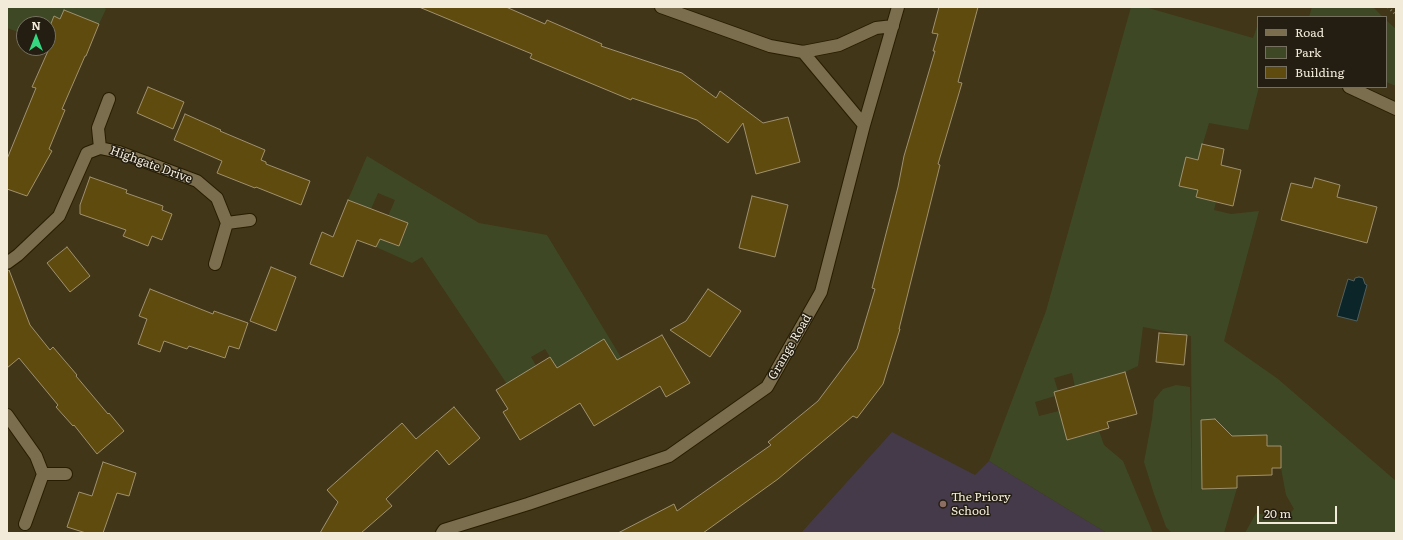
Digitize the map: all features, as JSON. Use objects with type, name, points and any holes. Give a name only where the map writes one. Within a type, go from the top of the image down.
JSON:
[{"type":"street","points":[[661,7],[770,46],[803,52],[839,45],[876,28],[893,26]]},
{"type":"street","name":"Grange Road","points":[[442,533],[444,530],[528,504],[670,456],[767,388],[821,292],[864,125],[898,7]]},
{"type":"street","points":[[803,52],[864,125]]},
{"type":"street","points":[[1351,88],[1396,109]]},
{"type":"street","points":[[7,263],[18,255],[59,216],[87,153],[100,148],[98,128],[110,99]]},
{"type":"street","name":"Highgate Drive","points":[[100,148],[119,152],[197,181],[217,198],[227,224]]},
{"type":"street","points":[[215,264],[227,224],[250,220]]},
{"type":"street","points":[[7,416],[36,456],[43,474],[25,524]]},
{"type":"street","points":[[43,474],[66,474]]},
{"type":"path","points":[[1388,7],[1396,15]]},
{"type":"shaded area","name":"The Priory School","points":[[892,432],[975,475],[989,461],[1107,533],[801,533]]},
{"type":"green space","points":[[7,7],[103,7],[106,9],[99,24],[64,10],[60,19],[56,16],[16,16],[16,31],[7,28]]},
{"type":"green space","points":[[1131,7],[1145,7],[1253,38],[1257,27],[1257,88],[1259,88],[1248,130],[1209,123],[1198,160],[1179,186],[1198,190],[1216,202],[1214,210],[1231,214],[1259,211],[1224,341],[1278,379],[1396,481],[1396,533],[1245,533],[1256,513],[1284,519],[1294,509],[1286,495],[1281,468],[1281,447],[1267,446],[1266,435],[1220,436],[1206,420],[1201,424],[1202,488],[1237,488],[1224,533],[1172,533],[1166,527],[1144,462],[1154,400],[1163,389],[1176,385],[1190,387],[1192,495],[1191,336],[1143,327],[1138,366],[1125,372],[1075,387],[1072,373],[1054,378],[1058,391],[1054,392],[1055,396],[1035,402],[1039,416],[1059,411],[1068,440],[1099,431],[1104,445],[1123,461],[1153,533],[1107,533],[989,461],[1046,311]]},
{"type":"green space","points":[[1312,7],[1373,7],[1382,16],[1309,16]]},
{"type":"green space","points":[[1387,21],[1396,29],[1396,86],[1387,82]]},
{"type":"green space","points":[[367,156],[479,223],[547,235],[631,374],[557,368],[545,349],[531,357],[543,377],[519,402],[422,257],[412,263],[376,247],[380,239],[399,246],[408,224],[388,216],[395,200],[378,193],[371,209],[348,200]]},
{"type":"water","points":[[1355,278],[1363,278],[1365,284],[1367,285],[1357,321],[1337,316],[1348,279],[1354,281]]},
{"type":"building","points":[[419,7],[506,7],[545,24],[547,20],[602,44],[601,46],[682,73],[716,98],[720,91],[763,123],[788,117],[800,162],[756,174],[743,123],[728,143],[697,120],[632,98],[631,100],[530,58],[532,54]]},
{"type":"building","points":[[939,7],[978,7],[958,82],[962,83],[938,164],[940,165],[900,329],[883,384],[857,418],[853,416],[778,479],[703,533],[618,533],[674,504],[677,511],[771,445],[768,442],[818,401],[857,349],[875,289],[872,288],[898,187],[904,156],[935,51],[933,51],[938,34],[932,33]]},
{"type":"building","points":[[64,10],[99,24],[62,109],[65,110],[49,149],[52,151],[27,196],[7,189],[7,159],[36,88],[32,87],[46,56],[56,56],[56,17],[60,19]]},
{"type":"building","points":[[148,87],[184,102],[173,129],[137,113]]},
{"type":"building","points":[[185,114],[265,150],[261,160],[266,162],[266,164],[310,181],[301,205],[217,173],[222,161],[174,140]]},
{"type":"building","points":[[1202,144],[1224,149],[1221,165],[1241,170],[1233,206],[1196,197],[1198,190],[1179,186],[1186,157],[1198,160]]},
{"type":"building","points":[[90,177],[127,190],[126,193],[163,206],[162,210],[172,214],[162,240],[152,236],[148,246],[123,236],[126,230],[80,214],[80,205]]},
{"type":"building","points":[[1315,178],[1340,185],[1337,197],[1377,207],[1367,243],[1281,220],[1291,183],[1312,188]]},
{"type":"building","points":[[752,196],[788,205],[775,257],[739,248]]},
{"type":"building","points":[[348,200],[408,223],[399,246],[380,239],[376,247],[357,240],[343,277],[310,264],[322,232],[333,237]]},
{"type":"building","points":[[67,247],[90,276],[70,292],[47,263]]},
{"type":"building","points":[[271,267],[296,277],[276,331],[250,321]]},
{"type":"building","points":[[7,270],[9,270],[30,325],[50,350],[53,347],[108,414],[109,413],[124,431],[97,454],[74,425],[73,426],[56,407],[58,405],[19,358],[7,368]]},
{"type":"building","points":[[150,289],[213,314],[214,311],[248,323],[239,349],[229,346],[225,358],[189,346],[187,349],[164,341],[160,352],[138,344],[147,319],[139,316]]},
{"type":"building","points":[[708,289],[741,311],[710,357],[670,330],[686,321]]},
{"type":"building","points":[[1159,333],[1187,335],[1184,365],[1156,362]]},
{"type":"building","points":[[662,335],[690,383],[666,397],[660,386],[594,426],[580,403],[520,440],[503,412],[508,409],[496,390],[550,357],[557,368],[604,339],[617,360]]},
{"type":"building","points":[[1125,372],[1137,414],[1107,422],[1109,428],[1067,440],[1054,392]]},
{"type":"building","points":[[454,407],[480,438],[449,465],[437,450],[386,499],[392,506],[361,533],[320,533],[338,502],[327,490],[402,423],[416,439]]},
{"type":"building","points":[[1215,419],[1232,436],[1267,435],[1267,446],[1281,446],[1281,468],[1272,468],[1272,475],[1237,476],[1237,488],[1202,489],[1201,420]]},
{"type":"building","points":[[103,462],[136,473],[129,496],[117,493],[103,533],[86,533],[67,527],[79,492],[92,496]]},
{"type":"place","name":"The Priory School","points":[[943,504]]}]
